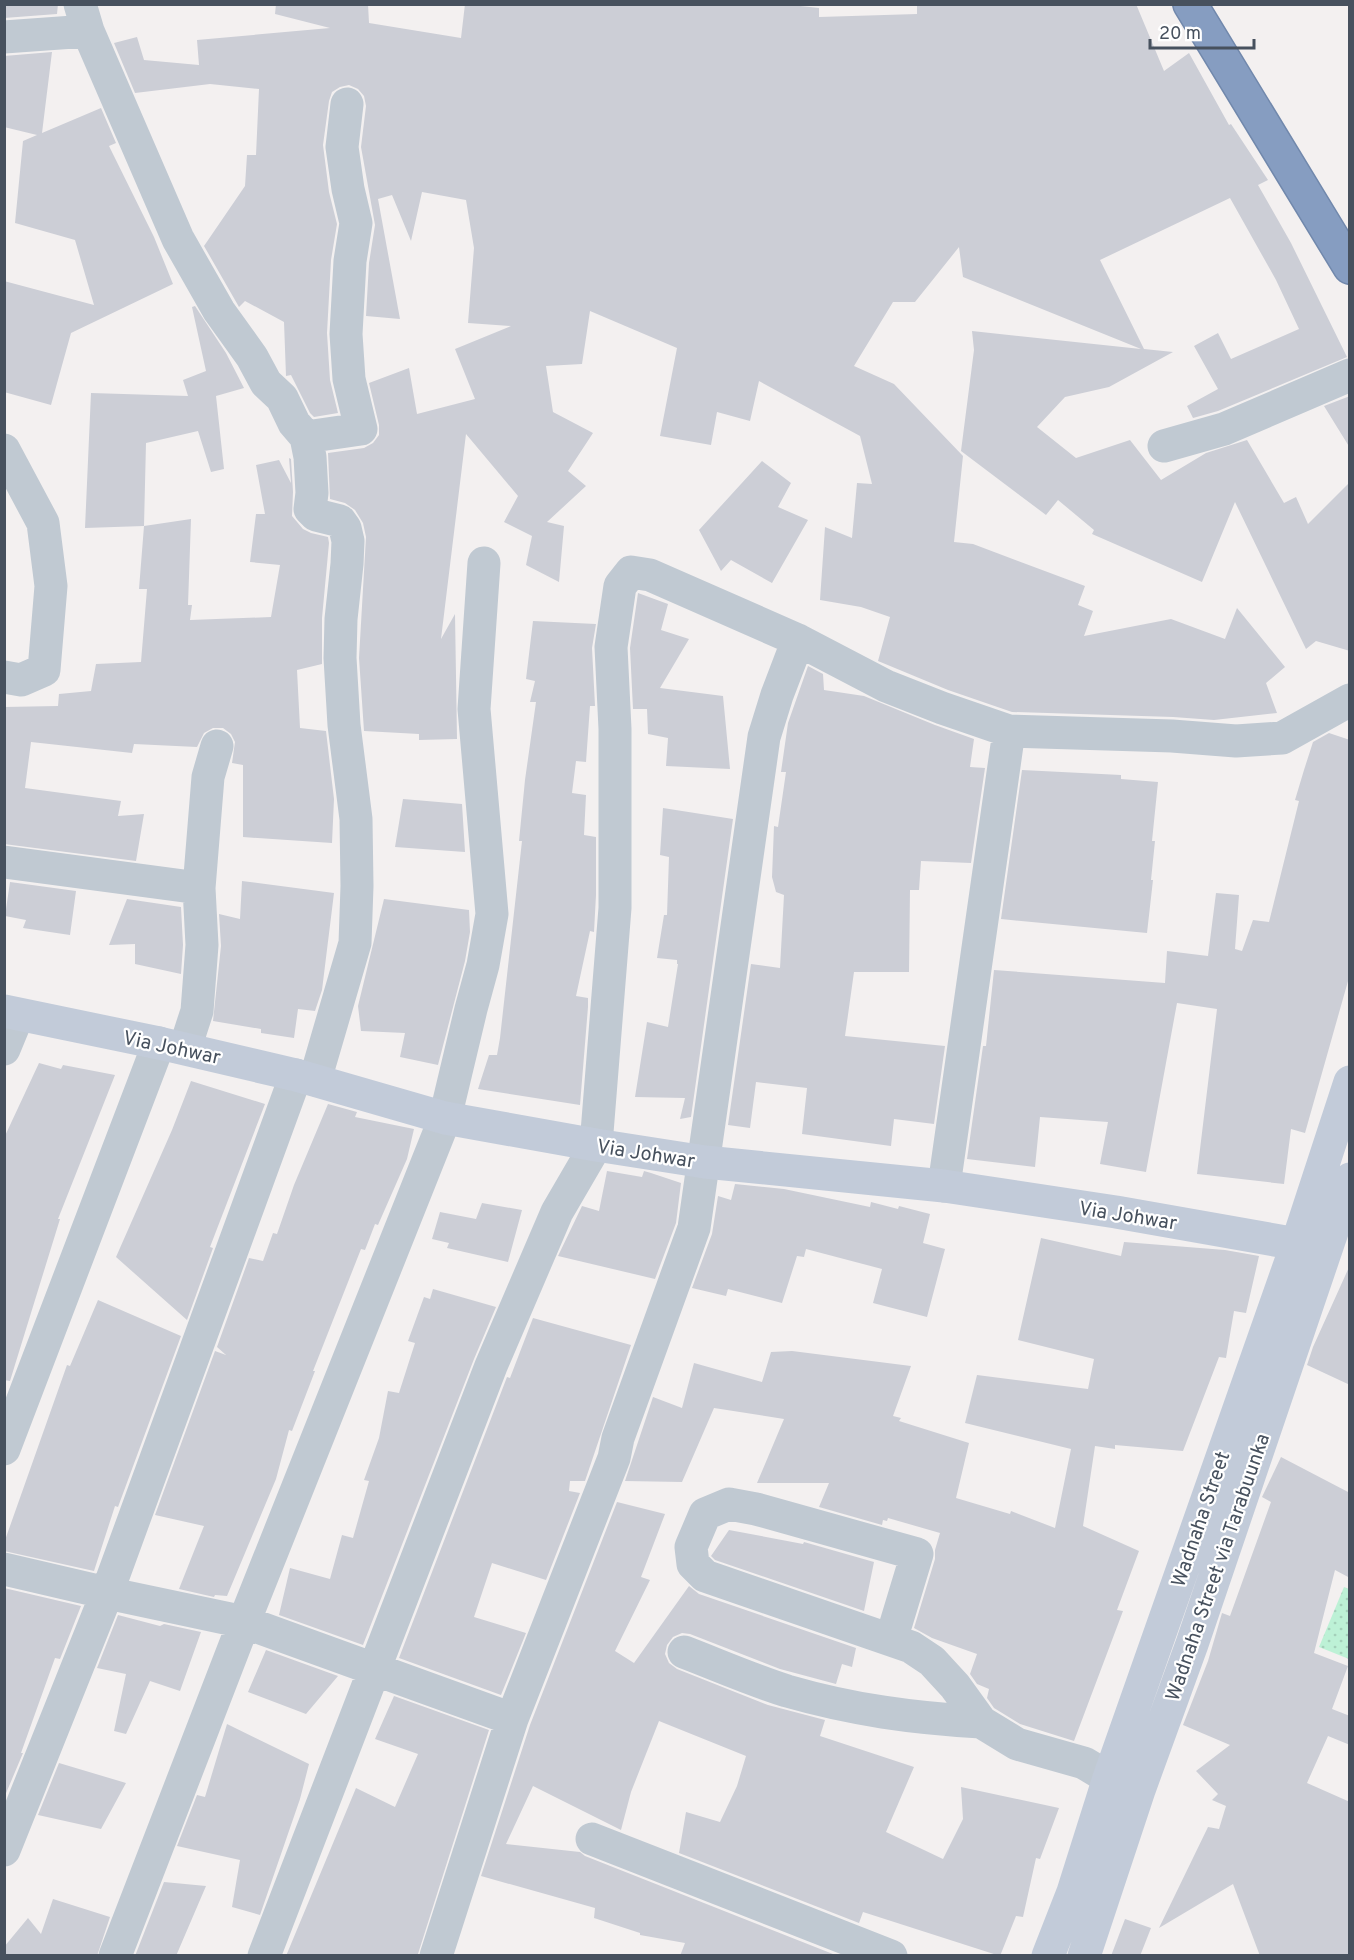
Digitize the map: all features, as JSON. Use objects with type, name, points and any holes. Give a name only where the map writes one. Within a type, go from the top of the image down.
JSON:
[{"type":"highway","points":[[1190,4],[1350,267]]},
{"type":"main road","name":"Via Johwar","points":[[11,1013],[172,1045],[305,1078],[445,1118],[705,1162],[944,1186],[1116,1212],[1297,1244]]},
{"type":"main road","name":"Wadnaha Street","points":[[1048,1956],[1073,1892],[1102,1853],[1109,1778],[1297,1244],[1350,1082]]},
{"type":"main road","name":"Wadnaha Street via Tarabuunka","points":[[1084,1956],[1102,1853],[1138,1790],[1192,1644],[1350,1179]]},
{"type":"street","points":[[4,37],[84,18],[178,239],[219,311],[252,357],[266,383],[282,398],[294,423],[306,436],[310,457],[312,494],[310,509],[316,515],[340,521],[345,528],[348,541],[340,658],[344,724],[356,819],[356,943],[106,1593],[4,1850]]},
{"type":"street","points":[[306,436],[361,429],[349,379],[346,334],[350,261],[356,223],[342,147],[347,104]]},
{"type":"street","points":[[1164,446],[1224,429],[1350,375]]},
{"type":"street","points":[[4,450],[43,523],[51,586],[44,670],[21,680],[4,677]]},
{"type":"street","points":[[115,1956],[244,1622],[445,1118],[483,965],[492,914],[474,709],[484,563]]},
{"type":"street","points":[[264,1956],[491,1366],[557,1212],[596,1145],[615,908],[615,729],[611,647],[620,586],[631,572],[650,575],[798,640],[886,686],[1009,731],[1172,736],[1236,741],[1282,738],[1350,700]]},
{"type":"street","points":[[436,1956],[512,1719],[614,1458],[618,1438],[694,1228],[764,737],[798,640]]},
{"type":"street","points":[[944,1186],[1009,731]]},
{"type":"street","points":[[4,1449],[172,1045],[197,1011],[202,945],[199,888],[208,777],[217,746]]},
{"type":"street","points":[[4,862],[199,888]]},
{"type":"street","points":[[4,1050],[11,1013]]},
{"type":"street","points":[[891,1640],[917,1554],[756,1509],[729,1504],[705,1514],[691,1547],[693,1564],[705,1576],[911,1647],[932,1661],[955,1686],[981,1722],[1017,1744],[1084,1763],[1109,1778]]},
{"type":"street","points":[[4,1569],[244,1622],[512,1719]]},
{"type":"street","points":[[684,1652],[785,1690],[861,1709],[923,1719],[981,1722]]},
{"type":"street","points":[[591,1839],[891,1956]]},
{"type":"green space","points":[[1344,1587],[1349,1589],[1349,1659],[1319,1647]]},
{"type":"building","points":[[4,4],[58,4],[57,14],[4,18]]},
{"type":"building","points":[[276,4],[368,4],[369,23],[461,38],[465,4],[782,4],[819,8],[819,17],[917,14],[917,4],[1136,4],[1164,71],[1189,53],[1229,125],[1231,124],[1268,180],[1258,185],[1291,243],[1347,357],[1218,411],[1193,418],[1187,406],[1218,389],[1194,346],[1218,333],[1231,359],[1299,329],[1276,280],[1230,198],[1100,260],[1144,349],[1173,352],[1109,387],[1065,397],[1037,427],[1076,458],[1130,440],[1161,480],[1206,453],[1247,440],[1284,503],[1296,497],[1308,524],[1350,482],[1350,651],[1316,641],[1306,649],[1235,502],[1202,582],[1092,534],[1094,530],[1058,500],[1046,515],[961,451],[974,350],[972,331],[1141,349],[963,277],[959,247],[915,302],[893,302],[854,366],[894,384],[963,456],[954,542],[973,544],[1085,586],[1078,605],[1093,611],[1084,636],[1171,619],[1225,639],[1237,608],[1285,667],[1266,683],[1277,713],[1214,720],[1012,712],[948,690],[878,661],[890,617],[861,607],[820,600],[825,527],[852,538],[857,483],[872,484],[860,436],[759,381],[750,421],[717,412],[711,445],[660,436],[677,348],[590,311],[582,364],[546,366],[553,412],[593,433],[568,471],[586,486],[547,522],[564,526],[559,582],[526,565],[532,536],[504,522],[518,496],[466,434],[441,639],[455,614],[457,739],[419,740],[419,734],[364,731],[359,658],[366,537],[363,523],[355,510],[345,503],[330,499],[328,453],[364,448],[373,443],[379,435],[379,425],[369,383],[409,368],[417,414],[475,399],[455,349],[511,326],[468,323],[474,248],[466,200],[422,192],[411,241],[392,195],[378,199],[400,319],[366,316],[369,263],[375,225],[361,147],[366,106],[364,96],[358,89],[349,85],[340,87],[332,92],[329,101],[323,145],[329,192],[337,224],[331,260],[327,333],[330,380],[338,413],[314,417],[310,413],[291,375],[286,376],[284,322],[245,301],[239,307],[204,246],[245,186],[247,155],[256,155],[259,89],[210,84],[135,93],[114,43],[137,37],[144,60],[199,65],[197,40],[330,28],[275,14]]},
{"type":"building","points":[[52,52],[42,133],[101,108],[116,143],[109,146],[154,237],[173,284],[71,333],[51,405],[4,392],[4,281],[94,305],[75,240],[15,223],[23,141],[37,135],[4,127],[4,56]]},
{"type":"building","points":[[195,306],[226,353],[244,388],[216,396],[224,469],[211,472],[198,431],[146,443],[144,526],[85,528],[91,393],[188,396],[183,380],[206,371],[192,307]]},
{"type":"building","points":[[1350,396],[1350,448],[1324,406]]},
{"type":"building","points":[[289,458],[291,459],[293,492],[292,516],[303,529],[328,537],[329,543],[322,618],[322,664],[297,670],[300,728],[326,731],[334,799],[332,843],[243,837],[243,765],[232,763],[235,742],[231,734],[223,728],[213,728],[204,733],[197,747],[134,744],[132,753],[31,742],[25,788],[121,801],[118,816],[144,814],[136,861],[4,844],[4,707],[58,706],[59,694],[91,691],[96,664],[141,662],[147,589],[139,589],[144,526],[191,519],[188,605],[192,605],[190,620],[271,617],[280,565],[250,562],[256,514],[265,514],[256,465],[279,460],[291,483]]},
{"type":"building","points":[[762,461],[791,483],[778,507],[808,520],[772,583],[731,560],[721,571],[699,530]]},
{"type":"building","points":[[638,593],[668,604],[661,630],[689,639],[660,688],[723,696],[730,769],[666,766],[668,738],[648,734],[647,709],[633,709],[630,648]]},
{"type":"building","points":[[533,621],[596,624],[592,648],[595,706],[590,706],[586,762],[576,761],[572,793],[586,795],[584,835],[596,837],[594,932],[590,931],[576,996],[588,998],[580,1105],[478,1089],[489,1055],[497,1055],[500,1038],[522,841],[519,841],[525,780],[536,702],[530,702],[535,681],[526,679]]},
{"type":"building","points":[[808,666],[823,674],[824,690],[864,696],[974,739],[970,767],[985,768],[971,863],[921,861],[919,890],[910,890],[909,972],[854,972],[845,1036],[945,1046],[934,1124],[894,1119],[891,1146],[802,1134],[807,1088],[756,1082],[750,1128],[728,1125],[751,964],[780,968],[784,895],[776,892],[772,877],[774,826],[778,827],[786,772],[781,772],[788,723]]},
{"type":"building","points":[[1329,733],[1350,740],[1350,974],[1305,1133],[1291,1129],[1284,1184],[1197,1174],[1217,1009],[1177,1003],[1146,1172],[1100,1164],[1108,1122],[1040,1117],[1035,1167],[967,1159],[983,1046],[986,1046],[994,970],[1165,983],[1167,951],[1208,956],[1216,893],[1239,895],[1235,949],[1242,951],[1253,920],[1269,922],[1299,801],[1295,800],[1304,770],[1313,742]]},
{"type":"building","points":[[1022,770],[1121,775],[1121,779],[1158,782],[1152,841],[1155,841],[1151,880],[1153,880],[1147,933],[1001,919]]},
{"type":"building","points":[[403,799],[462,804],[465,852],[395,847]]},
{"type":"building","points":[[663,808],[733,819],[691,1117],[680,1119],[685,1098],[635,1097],[647,1022],[668,1027],[678,964],[677,960],[657,958],[664,915],[667,915],[669,857],[660,855]]},
{"type":"building","points":[[242,881],[334,893],[322,990],[315,1011],[298,1009],[294,1038],[261,1033],[261,1029],[213,1021],[221,946],[219,914],[240,919]]},
{"type":"building","points":[[10,882],[76,891],[70,935],[23,928],[26,920],[5,916]]},
{"type":"building","points":[[127,899],[181,907],[183,945],[181,974],[135,964],[135,944],[109,945]]},
{"type":"building","points":[[384,899],[469,910],[470,932],[465,961],[438,1065],[400,1057],[405,1033],[361,1031],[358,1006]]},
{"type":"building","points":[[39,1063],[61,1069],[63,1065],[115,1075],[58,1219],[60,1219],[10,1381],[4,1380],[4,1138]]},
{"type":"building","points":[[191,1081],[265,1104],[210,1247],[213,1248],[187,1320],[116,1257]]},
{"type":"building","points":[[328,1104],[357,1112],[355,1117],[414,1129],[407,1159],[378,1225],[375,1224],[365,1250],[361,1249],[292,1431],[289,1430],[276,1479],[227,1596],[215,1595],[214,1597],[179,1589],[204,1526],[155,1515],[215,1351],[226,1355],[217,1347],[249,1258],[263,1261],[273,1233],[277,1234],[294,1185]]},
{"type":"building","points":[[607,1171],[642,1177],[644,1171],[681,1183],[676,1223],[655,1279],[558,1256],[582,1206],[599,1211]]},
{"type":"building","points":[[735,1184],[784,1189],[870,1207],[871,1202],[898,1209],[899,1206],[930,1214],[923,1243],[945,1249],[927,1317],[873,1303],[882,1269],[806,1249],[804,1257],[797,1256],[782,1303],[728,1289],[726,1296],[692,1288],[712,1234],[718,1196],[731,1200]]},
{"type":"building","points":[[482,1203],[522,1210],[508,1262],[447,1248],[449,1243],[432,1239],[440,1212],[476,1219]]},
{"type":"building","points":[[1041,1238],[1121,1256],[1124,1242],[1225,1250],[1259,1256],[1246,1313],[1234,1311],[1226,1358],[1219,1357],[1183,1451],[1115,1445],[1115,1449],[1095,1446],[1083,1526],[1139,1551],[1117,1610],[1123,1611],[1074,1741],[1020,1724],[994,1708],[987,1698],[989,1689],[977,1684],[970,1674],[977,1654],[932,1638],[914,1628],[935,1559],[940,1533],[888,1518],[887,1521],[883,1520],[882,1525],[819,1507],[829,1483],[757,1483],[784,1419],[714,1408],[682,1482],[625,1481],[653,1397],[682,1408],[694,1363],[762,1382],[771,1352],[792,1351],[911,1366],[893,1416],[901,1418],[899,1421],[969,1443],[956,1498],[1010,1514],[1011,1511],[1055,1528],[1071,1449],[965,1423],[977,1375],[1088,1389],[1094,1359],[1018,1340]]},
{"type":"building","points":[[1350,1265],[1350,1385],[1307,1365]]},
{"type":"building","points":[[433,1289],[496,1307],[363,1645],[279,1615],[290,1568],[330,1579],[342,1535],[353,1538],[369,1481],[364,1480],[379,1438],[388,1391],[399,1393],[415,1343],[408,1341],[424,1297],[430,1299]]},
{"type":"building","points":[[98,1300],[181,1336],[118,1507],[115,1506],[94,1571],[4,1551],[4,1543],[67,1365],[70,1366]]},
{"type":"building","points":[[533,1318],[631,1345],[585,1481],[570,1481],[569,1491],[580,1493],[546,1580],[492,1563],[474,1617],[526,1633],[501,1695],[399,1658],[507,1377],[510,1378]]},
{"type":"building","points":[[1281,1457],[1350,1493],[1350,1578],[1335,1570],[1314,1653],[1348,1666],[1332,1709],[1350,1716],[1350,1745],[1328,1736],[1307,1783],[1350,1802],[1350,1956],[1260,1956],[1233,1884],[1159,1928],[1208,1827],[1219,1829],[1226,1806],[1212,1800],[1218,1794],[1196,1771],[1230,1745],[1183,1725],[1208,1661],[1222,1613],[1230,1616],[1271,1502],[1262,1497]]},
{"type":"building","points":[[617,1502],[665,1514],[641,1577],[650,1580],[615,1651],[634,1663],[689,1586],[699,1594],[856,1648],[852,1667],[842,1664],[836,1684],[780,1669],[690,1634],[682,1633],[673,1637],[667,1645],[665,1654],[669,1663],[677,1669],[768,1705],[825,1720],[820,1736],[914,1767],[886,1832],[943,1859],[963,1819],[961,1787],[1059,1808],[1040,1859],[1036,1858],[1023,1917],[1016,1916],[1000,1956],[863,1912],[859,1923],[679,1853],[686,1812],[720,1822],[737,1786],[746,1756],[659,1721],[631,1792],[621,1830],[533,1786],[506,1844],[580,1852],[585,1856],[838,1956],[680,1956],[685,1943],[640,1935],[640,1933],[594,1918],[595,1908],[481,1876],[530,1725]]},
{"type":"building","points":[[729,1530],[803,1544],[804,1542],[874,1562],[864,1611],[715,1560],[711,1556]]},
{"type":"building","points":[[4,1588],[81,1606],[60,1659],[55,1658],[21,1753],[23,1753],[4,1798]]},
{"type":"building","points":[[118,1615],[160,1626],[164,1624],[201,1632],[180,1691],[150,1681],[126,1734],[114,1731],[126,1674],[97,1668]]},
{"type":"building","points":[[266,1650],[338,1676],[306,1714],[248,1692]]},
{"type":"building","points":[[394,1696],[489,1730],[418,1954],[286,1956],[356,1788],[395,1807],[418,1754],[375,1739]]},
{"type":"building","points":[[227,1724],[309,1764],[300,1799],[260,1915],[232,1907],[240,1860],[177,1846],[197,1795],[205,1797]]},
{"type":"building","points":[[59,1763],[126,1783],[101,1829],[38,1815]]},
{"type":"building","points":[[164,1882],[206,1886],[176,1956],[135,1956]]},
{"type":"building","points":[[53,1899],[110,1917],[97,1956],[4,1956],[4,1947],[28,1918],[41,1934]]},
{"type":"building","points":[[1125,1919],[1151,1928],[1140,1956],[1111,1956]]}]
